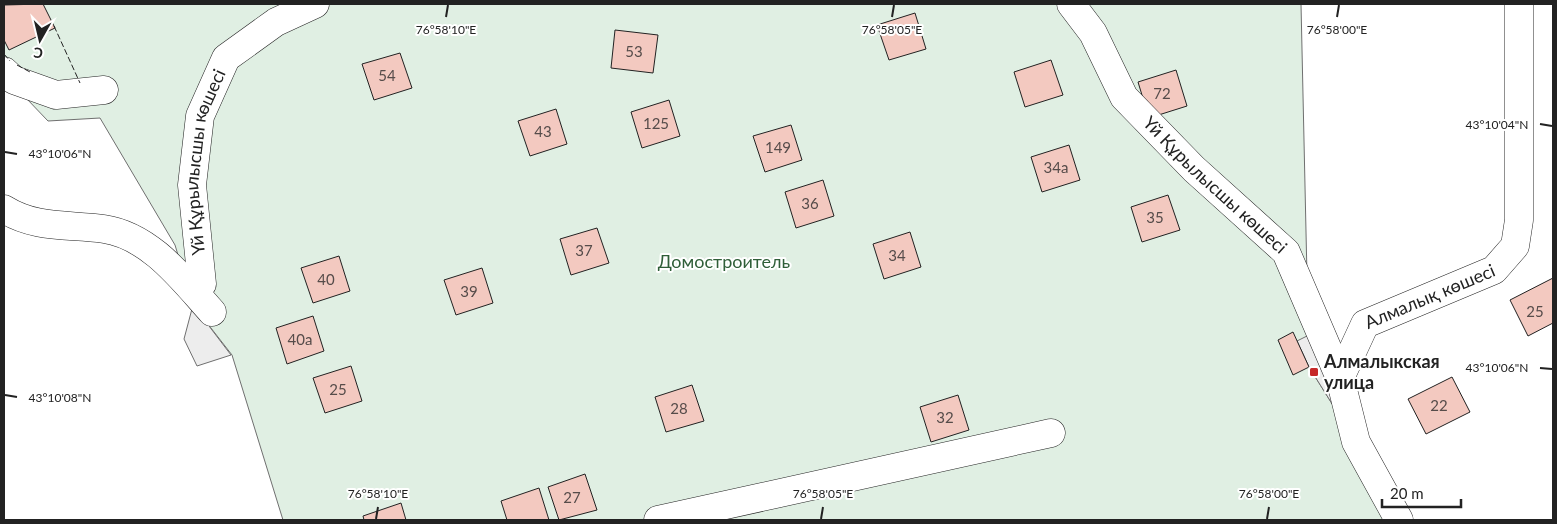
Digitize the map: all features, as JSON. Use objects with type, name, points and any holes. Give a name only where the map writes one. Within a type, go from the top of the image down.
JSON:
[{"type":"street","name":"Үй Құрылысшы көшесі","points":[[202,284],[192,185],[200,116],[226,58],[276,22],[315,4]]},
{"type":"street","name":"Үй Құрылысшы көшесі","points":[[1070,4],[1092,33],[1124,97],[1194,169],[1286,252],[1340,378]]},
{"type":"street","name":"Алмалық көшесі","points":[[1340,378],[1365,324],[1494,270],[1515,246],[1519,220],[1519,4]]},
{"type":"street","points":[[4,71],[14,80],[56,96],[104,90]]},
{"type":"street","points":[[4,209],[34,223],[58,227],[105,229],[140,242],[160,257],[212,312]]},
{"type":"street","points":[[1340,378],[1356,442],[1399,520]]},
{"type":"street","points":[[658,520],[1051,433]]},
{"type":"green space","name":"Домостроитель","points":[[4,4],[1301,4],[1309,367],[1356,442],[1399,520],[283,520],[232,355],[193,305],[175,245],[100,118],[48,121],[4,75]]},
{"type":"shaded area","points":[[193,305],[231,355],[197,366],[184,339]]},
{"type":"shaded area","points":[[1319,330],[1356,442],[1309,367],[1297,341]]},
{"type":"building","points":[[43,4],[55,28],[9,50],[4,40],[4,5]]},
{"type":"building","points":[[915,13],[926,49],[889,60],[877,25]]},
{"type":"building","points":[[615,30],[658,35],[653,73],[611,68]]},
{"type":"building","points":[[400,53],[412,88],[374,100],[362,64]]},
{"type":"building","points":[[1051,60],[1063,95],[1025,107],[1014,72]]},
{"type":"building","points":[[1176,70],[1187,106],[1149,118],[1138,82]]},
{"type":"building","points":[[669,100],[680,136],[642,148],[631,112]]},
{"type":"building","points":[[556,109],[567,144],[530,156],[518,121]]},
{"type":"building","points":[[791,125],[802,160],[765,172],[753,136]]},
{"type":"building","points":[[1069,145],[1080,180],[1042,192],[1031,157]]},
{"type":"building","points":[[823,180],[834,216],[796,228],[785,192]]},
{"type":"building","points":[[1168,195],[1180,230],[1142,242],[1131,207]]},
{"type":"building","points":[[597,228],[609,263],[571,275],[560,239]]},
{"type":"building","points":[[910,232],[921,267],[884,279],[873,244]]},
{"type":"building","points":[[339,256],[350,291],[313,303],[301,268]]},
{"type":"building","points":[[482,268],[493,303],[456,315],[444,280]]},
{"type":"building","points":[[1553,278],[1553,323],[1528,336],[1510,300]]},
{"type":"building","points":[[313,316],[324,351],[287,364],[276,328]]},
{"type":"building","points":[[1293,332],[1309,367],[1293,375],[1278,340]]},
{"type":"building","points":[[351,366],[362,401],[325,413],[313,378]]},
{"type":"building","points":[[1452,377],[1470,412],[1426,434],[1408,399]]},
{"type":"building","points":[[692,385],[704,421],[666,432],[655,397]]},
{"type":"building","points":[[958,395],[969,430],[931,442],[920,407]]},
{"type":"building","points":[[585,474],[597,510],[559,520],[548,487]]},
{"type":"building","points":[[539,488],[549,520],[507,520],[501,501]]},
{"type":"building","points":[[401,503],[406,520],[364,520],[363,516]]},
{"type":"fence","points":[[54,26],[80,83]]},
{"type":"fence","points":[[4,54],[10,61]]},
{"type":"fence","points":[[17,65],[30,72]]},
{"type":"place","name":"Алмалыкская улица","points":[[1314,372]]}]
